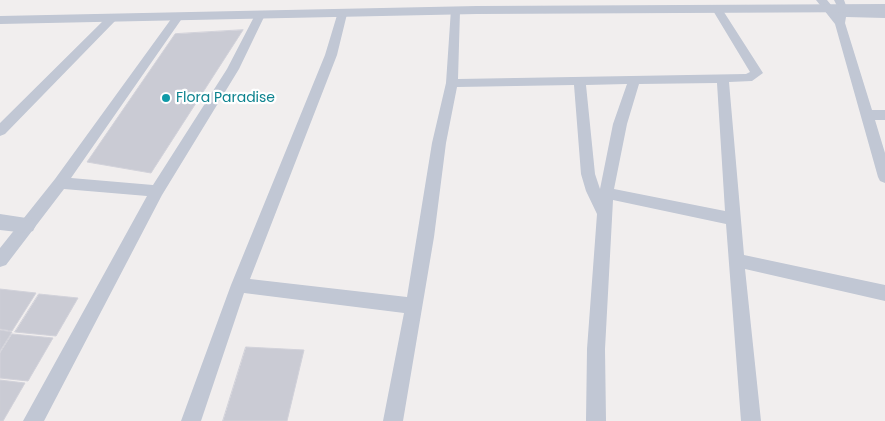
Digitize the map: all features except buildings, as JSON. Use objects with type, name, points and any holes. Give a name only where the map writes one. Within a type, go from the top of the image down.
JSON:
[{"type":"street","points":[[0,20],[455,11],[808,7],[885,8]]},
{"type":"street","points":[[833,8],[885,15]]},
{"type":"street","points":[[833,8],[885,177]]},
{"type":"street","points":[[452,83],[748,78],[757,73],[717,9]]},
{"type":"street","points":[[393,421],[439,142],[452,83],[455,11]]},
{"type":"street","points":[[191,421],[239,285],[331,55],[342,14]]},
{"type":"street","points":[[33,421],[157,191],[228,77],[260,15]]},
{"type":"street","points":[[0,260],[60,183],[178,16]]},
{"type":"street","points":[[0,131],[6,117],[113,17]]},
{"type":"street","points":[[723,79],[736,260],[751,421]]},
{"type":"street","points":[[596,421],[596,349],[606,193],[620,124],[634,80]]},
{"type":"street","points":[[580,81],[588,174],[593,191],[605,214]]},
{"type":"street","points":[[866,115],[885,115]]},
{"type":"street","points":[[60,183],[157,191]]},
{"type":"street","points":[[606,193],[733,218]]},
{"type":"street","points":[[0,222],[26,225]]},
{"type":"street","points":[[736,260],[885,293]]},
{"type":"street","points":[[239,285],[413,306]]},
{"type":"place","name":"Flora Paradise","points":[[166,98]]}]
